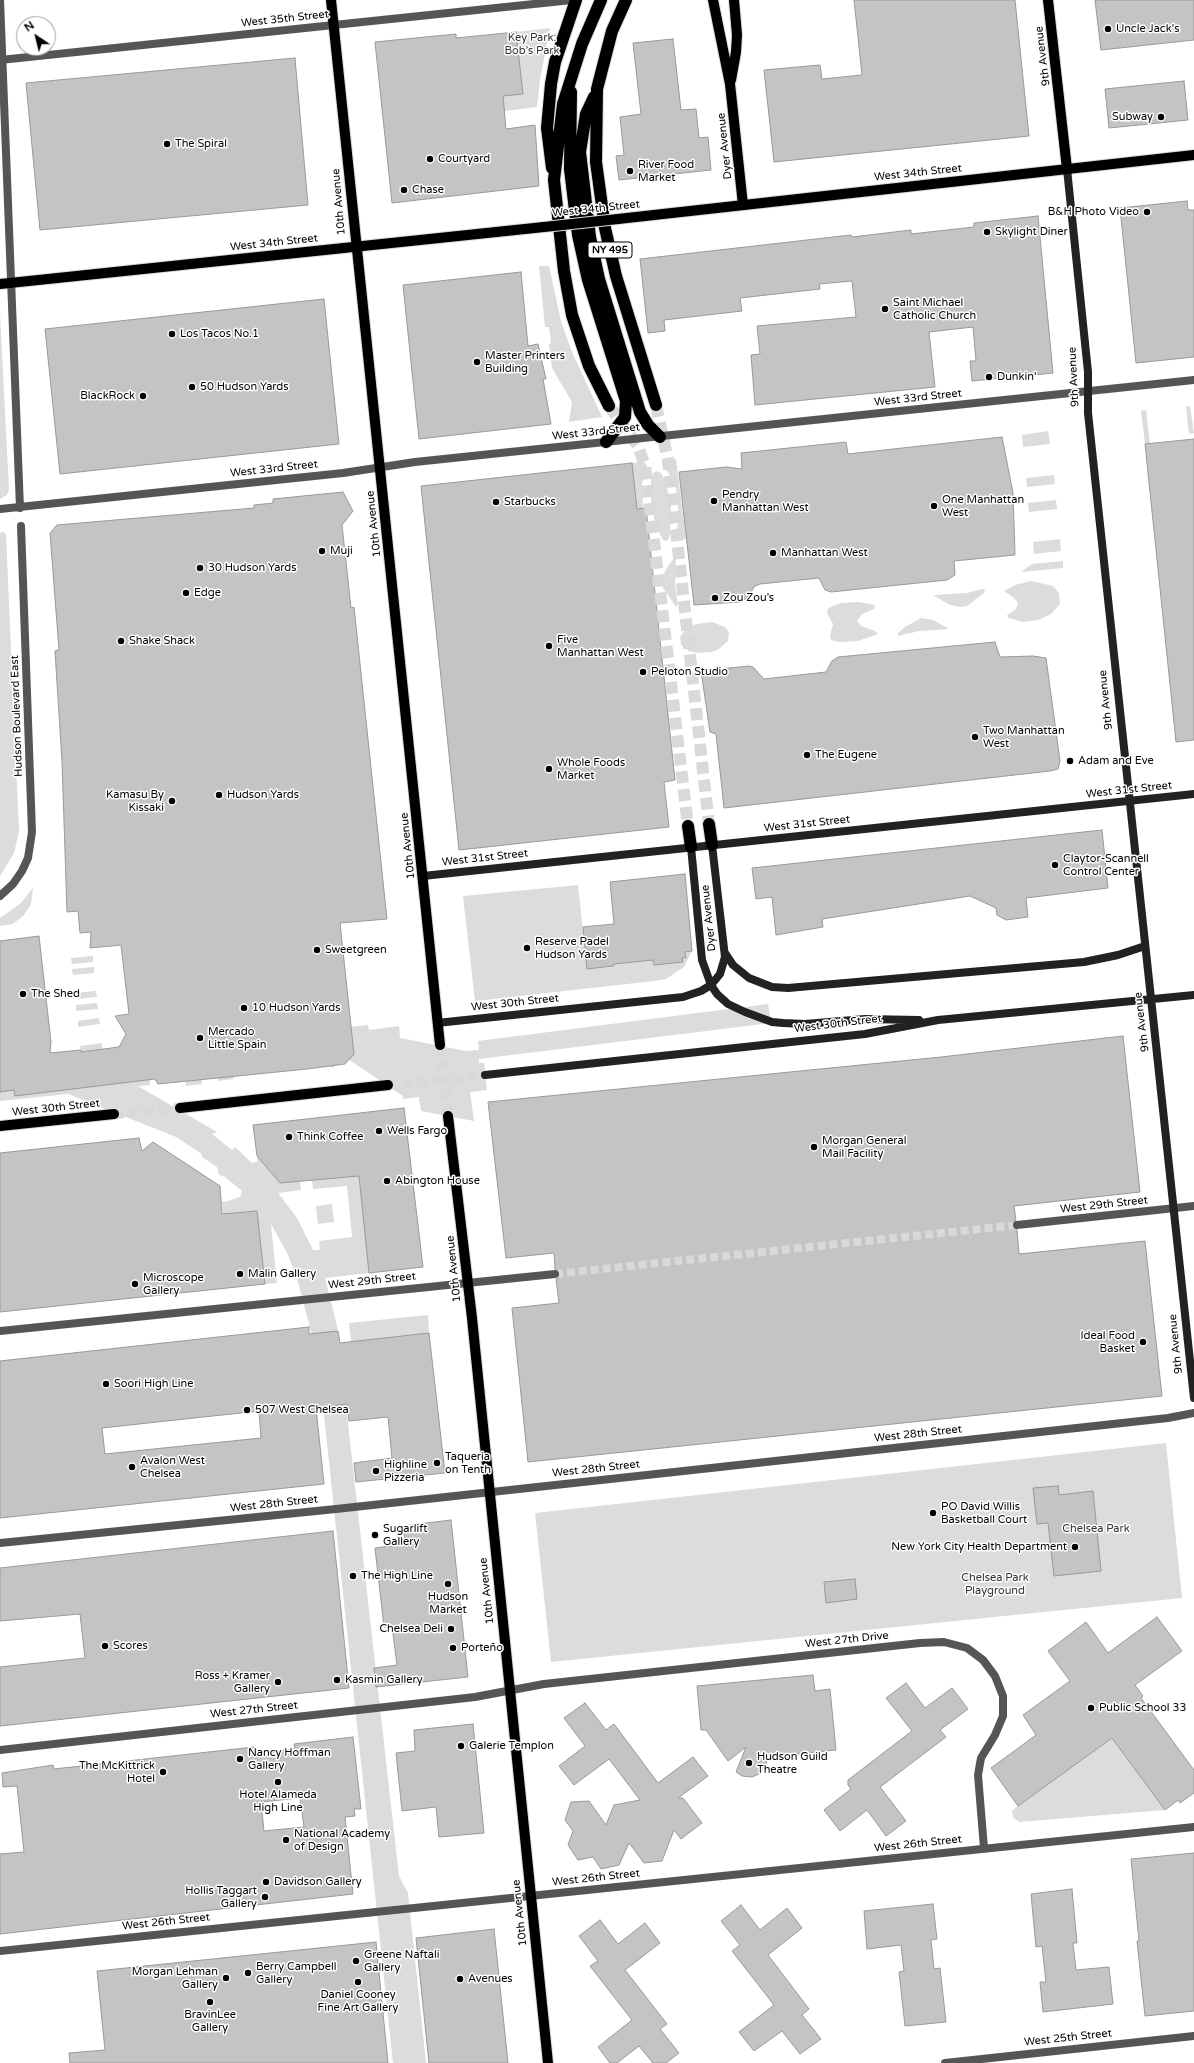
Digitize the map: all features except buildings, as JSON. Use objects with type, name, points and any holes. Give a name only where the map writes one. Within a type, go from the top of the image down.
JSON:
[{"type":"highway","points":[[576,0],[554,62],[548,104],[547,128],[564,270],[572,315],[589,366],[610,406]]},
{"type":"highway","points":[[554,180],[563,104],[590,22],[601,0]]},
{"type":"highway","name":"NY 495","points":[[626,0],[612,31],[597,89],[596,162],[605,228],[626,310],[656,405]]},
{"type":"highway","points":[[571,77],[570,169],[578,235],[590,286],[626,401],[625,417],[606,442]]},
{"type":"highway","points":[[597,89],[586,114],[580,152],[590,237],[608,309],[640,412],[648,425],[660,437]]},
{"type":"highway","points":[[709,824],[712,845]]},
{"type":"highway","points":[[688,826],[691,847]]},
{"type":"main road","name":"10th Avenue","points":[[331,0],[440,1045]]},
{"type":"main road","name":"Dyer Avenue","points":[[714,0],[730,84],[743,205]]},
{"type":"main road","name":"Dyer Avenue","points":[[730,84],[736,52],[737,35],[734,0]]},
{"type":"main road","name":"9th Avenue","points":[[1048,0],[1088,372],[1088,413],[1194,1398]]},
{"type":"main road","name":"West 34th Street","points":[[0,284],[618,219],[1194,154]]},
{"type":"main road","name":"West 31st Street","points":[[423,876],[1194,794]]},
{"type":"main road","name":"Dyer Avenue","points":[[712,845],[725,953],[723,968],[712,985]]},
{"type":"main road","name":"Dyer Avenue","points":[[691,847],[702,960],[717,994],[728,1004],[772,1022],[805,1024],[865,1019],[938,1020]]},
{"type":"main road","points":[[725,953],[733,965],[749,978],[772,987],[788,988],[1084,962],[1118,955],[1145,946]]},
{"type":"main road","name":"West 30th Street","points":[[438,1023],[684,997],[701,992],[712,985]]},
{"type":"main road","name":"West 30th Street","points":[[485,1075],[865,1034],[938,1020],[1194,995]]},
{"type":"main road","points":[[180,1108],[388,1085]]},
{"type":"main road","name":"West 30th Street","points":[[0,1126],[114,1114]]},
{"type":"main road","name":"10th Avenue","points":[[448,1116],[468,1282],[548,2063]]},
{"type":"street","points":[[0,0],[1,60],[20,508]]},
{"type":"street","name":"West 35th Street","points":[[1,60],[572,0]]},
{"type":"street","name":"West 33rd Street","points":[[0,509],[380,468],[415,462],[1194,380]]},
{"type":"street","name":"Hudson Boulevard East","points":[[0,896],[13,884],[22,871],[28,858],[32,832],[21,526]]},
{"type":"street","name":"West 29th Street","points":[[1017,1225],[1194,1206]]},
{"type":"street","name":"West 29th Street","points":[[0,1331],[555,1274]]},
{"type":"street","name":"West 28th Street","points":[[0,1543],[489,1492],[1161,1419],[1194,1413]]},
{"type":"street","name":"West 27th Drive","points":[[510,1690],[544,1684],[920,1643],[956,1644],[975,1653],[989,1667],[1000,1686],[1003,1696],[1003,1716],[995,1735],[982,1758],[978,1775],[984,1848]]},
{"type":"street","name":"West 27th Street","points":[[0,1750],[475,1697],[510,1690]]},
{"type":"street","name":"West 26th Street","points":[[0,1951],[1194,1827]]},
{"type":"street","name":"West 25th Street","points":[[945,2063],[1194,2036]]},
{"type":"green space","name":"Key Park: Bob’s Park","points":[[550,28],[540,79],[537,107],[504,111],[503,96],[516,32]]},
{"type":"green space","points":[[539,266],[549,266],[561,321],[572,352],[602,417],[569,422],[572,402],[552,368],[549,344],[551,343],[549,327],[545,327]]},
{"type":"green space","points":[[0,313],[9,490],[7,495],[0,499]]},
{"type":"green space","points":[[1190,406],[1194,433],[1189,434],[1186,407]]},
{"type":"green space","points":[[1146,410],[1150,444],[1145,444],[1141,411]]},
{"type":"green space","points":[[1048,431],[1050,444],[1023,447],[1022,435]]},
{"type":"green space","points":[[676,459],[686,539],[678,540],[676,538],[679,515],[676,489],[671,477],[662,463],[664,460]]},
{"type":"green space","points":[[644,462],[647,465],[642,484],[643,508],[637,509],[632,463]]},
{"type":"green space","points":[[657,471],[661,473],[666,482],[671,506],[670,534],[669,539],[666,541],[663,540],[656,527],[651,504],[651,480],[653,473]]},
{"type":"green space","points":[[1054,475],[1055,484],[1027,487],[1026,478]]},
{"type":"green space","points":[[1056,500],[1057,509],[1029,512],[1028,503]]},
{"type":"green space","points":[[4,532],[6,535],[19,831],[14,853],[0,876],[0,533]]},
{"type":"green space","points":[[1060,539],[1061,551],[1034,554],[1033,542]]},
{"type":"green space","points":[[676,555],[675,585],[678,604],[676,607],[663,588],[662,582],[665,571]]},
{"type":"green space","points":[[1063,561],[1063,568],[1021,572],[1032,564]]},
{"type":"green space","points":[[1031,581],[1053,586],[1059,593],[1060,604],[1051,614],[1038,620],[1023,622],[1009,618],[1007,615],[1016,609],[1018,603],[1004,591],[1015,585]]},
{"type":"green space","points":[[982,589],[985,590],[984,593],[967,606],[961,607],[950,605],[933,595],[967,593]]},
{"type":"green space","points":[[859,602],[875,605],[874,609],[862,614],[857,621],[861,626],[875,631],[878,634],[858,641],[838,642],[831,640],[830,635],[833,624],[827,613],[828,608],[841,603]]},
{"type":"green space","points":[[921,618],[933,620],[949,629],[919,631],[898,636],[898,633],[905,627]]},
{"type":"green space","points":[[712,622],[725,627],[729,632],[728,641],[719,649],[712,652],[697,653],[689,651],[681,645],[680,637],[685,630],[696,624]]},
{"type":"green space","name":"Reserve Padel Hudson Yards","points":[[578,885],[587,969],[614,967],[614,964],[653,960],[654,965],[683,961],[682,958],[685,953],[692,951],[684,967],[666,979],[654,981],[475,1001],[463,896]]},
{"type":"green space","points":[[33,888],[31,904],[24,915],[13,924],[0,926],[0,918],[21,903]]},
{"type":"green space","points":[[93,956],[93,962],[72,964],[71,958]]},
{"type":"green space","points":[[94,967],[94,973],[73,975],[72,969]]},
{"type":"green space","points":[[96,991],[97,997],[75,999],[75,993]]},
{"type":"green space","points":[[97,1003],[98,1009],[76,1011],[76,1005]]},
{"type":"green space","name":"The High Line","points":[[768,1004],[771,1023],[479,1059],[479,1063],[484,1063],[487,1090],[470,1092],[474,1121],[421,1111],[419,1097],[403,1099],[403,1096],[339,1053],[334,1068],[321,1064],[232,1064],[234,1079],[218,1081],[217,1065],[200,1067],[202,1084],[186,1086],[184,1069],[149,1072],[150,1085],[138,1086],[217,1132],[212,1134],[232,1150],[235,1147],[252,1163],[257,1162],[257,1156],[280,1183],[300,1181],[301,1190],[278,1193],[297,1218],[313,1250],[320,1250],[319,1241],[352,1237],[347,1186],[313,1189],[312,1180],[359,1176],[369,1273],[325,1278],[337,1326],[399,1876],[408,1893],[426,2063],[393,2063],[321,1387],[312,1335],[296,1275],[287,1253],[271,1224],[277,1283],[265,1284],[257,1211],[223,1214],[222,1201],[225,1202],[240,1197],[242,1191],[224,1176],[219,1175],[217,1167],[202,1157],[202,1154],[176,1137],[68,1094],[0,1101],[0,1063],[368,1025],[369,1030],[399,1026],[400,1038],[466,1051],[479,1050],[478,1041]]},
{"type":"green space","points":[[99,1018],[100,1024],[78,1027],[78,1021]]},
{"type":"green space","points":[[102,1043],[102,1049],[81,1052],[80,1046]]},
{"type":"green space","points":[[332,1204],[334,1222],[318,1224],[316,1206]]},
{"type":"green space","points":[[428,1315],[429,1333],[351,1342],[349,1323]]},
{"type":"green space","name":"Chelsea Park","points":[[1166,1443],[1182,1598],[551,1662],[535,1513]]},
{"type":"green space","points":[[1112,1738],[1165,1810],[1019,1822],[1013,1817],[1012,1811],[1018,1806]]},
{"type":"tunnel","points":[[656,405],[668,460],[709,824]]},
{"type":"tunnel","points":[[609,406],[638,446],[645,466],[688,826]]},
{"type":"tunnel","points":[[440,1045],[448,1116]]},
{"type":"tunnel","points":[[444,1080],[485,1075]]},
{"type":"tunnel","points":[[388,1085],[444,1080]]},
{"type":"tunnel","points":[[114,1114],[180,1108]]},
{"type":"tunnel","points":[[555,1274],[1017,1225]]},
{"type":"place","name":"Uncle Jack's","points":[[1108,29]]},
{"type":"place","name":"Subway","points":[[1161,117]]},
{"type":"place","name":"The Spiral","points":[[167,144]]},
{"type":"place","name":"Courtyard","points":[[430,159]]},
{"type":"place","name":"River Food Market","points":[[630,171]]},
{"type":"place","name":"Chase","points":[[404,190]]},
{"type":"place","name":"B&H Photo Video","points":[[1147,212]]},
{"type":"place","name":"Skylight Diner","points":[[987,232]]},
{"type":"place","name":"Saint Michael Catholic Church","points":[[885,309]]},
{"type":"place","name":"Los Tacos No.1","points":[[172,334]]},
{"type":"place","name":"Master Printers Building","points":[[477,362]]},
{"type":"place","name":"Dunkin'","points":[[989,377]]},
{"type":"place","name":"50 Hudson Yards","points":[[192,387]]},
{"type":"place","name":"BlackRock","points":[[143,396]]},
{"type":"place","name":"Pendry Manhattan West","points":[[714,501]]},
{"type":"place","name":"Starbucks","points":[[496,502]]},
{"type":"place","name":"One Manhattan West","points":[[934,506]]},
{"type":"place","name":"Muji","points":[[322,551]]},
{"type":"place","name":"Manhattan West","points":[[773,553]]},
{"type":"place","name":"30 Hudson Yards","points":[[200,568]]},
{"type":"place","name":"Edge","points":[[186,593]]},
{"type":"place","name":"Zou Zou’s","points":[[715,598]]},
{"type":"place","name":"Shake Shack","points":[[121,641]]},
{"type":"place","name":"Five Manhattan West","points":[[549,646]]},
{"type":"place","name":"Peloton Studio","points":[[643,672]]},
{"type":"place","name":"Two Manhattan West","points":[[975,737]]},
{"type":"place","name":"The Eugene","points":[[807,755]]},
{"type":"place","name":"Adam and Eve","points":[[1070,761]]},
{"type":"place","name":"Whole Foods Market","points":[[549,769]]},
{"type":"place","name":"Hudson Yards","points":[[219,795]]},
{"type":"place","name":"Kamasu By Kissaki","points":[[172,801]]},
{"type":"place","name":"Claytor-Scannell Control Center","points":[[1055,865]]},
{"type":"place","name":"Reserve Padel Hudson Yards","points":[[527,948]]},
{"type":"place","name":"Sweetgreen","points":[[317,950]]},
{"type":"place","name":"The Shed","points":[[23,994]]},
{"type":"place","name":"10 Hudson Yards","points":[[244,1008]]},
{"type":"place","name":"Mercado Little Spain","points":[[200,1038]]},
{"type":"place","name":"Wells Fargo","points":[[379,1131]]},
{"type":"place","name":"Think Coffee","points":[[289,1137]]},
{"type":"place","name":"Morgan General Mail Facility","points":[[814,1147]]},
{"type":"place","name":"Abington House","points":[[387,1181]]},
{"type":"place","name":"Malin Gallery","points":[[240,1274]]},
{"type":"place","name":"Microscope Gallery","points":[[135,1284]]},
{"type":"place","name":"Ideal Food Basket","points":[[1143,1342]]},
{"type":"place","name":"Soori High Line","points":[[106,1384]]},
{"type":"place","name":"507 West Chelsea","points":[[247,1410]]},
{"type":"place","name":"Taqueria on Tenth","points":[[437,1463]]},
{"type":"place","name":"Avalon West Chelsea","points":[[132,1467]]},
{"type":"place","name":"Highline Pizzeria","points":[[376,1471]]},
{"type":"place","name":"PO David Willis Basketball Court","points":[[933,1513]]},
{"type":"place","name":"Sugarlift Gallery","points":[[375,1535]]},
{"type":"place","name":"New York City Health Department","points":[[1075,1547]]},
{"type":"place","name":"The High Line","points":[[353,1576]]},
{"type":"place","name":"Hudson Market","points":[[448,1584]]},
{"type":"place","name":"Chelsea Deli","points":[[451,1629]]},
{"type":"place","name":"Scores","points":[[105,1646]]},
{"type":"place","name":"Porteño","points":[[453,1648]]},
{"type":"place","name":"Kasmin Gallery","points":[[337,1680]]},
{"type":"place","name":"Ross + Kramer Gallery","points":[[278,1682]]},
{"type":"place","name":"Public School 33","points":[[1091,1708]]},
{"type":"place","name":"Galerie Templon","points":[[461,1746]]},
{"type":"place","name":"Nancy Hoffman Gallery","points":[[240,1759]]},
{"type":"place","name":"Hudson Guild Theatre","points":[[749,1763]]},
{"type":"place","name":"The McKittrick Hotel","points":[[163,1772]]},
{"type":"place","name":"Hotel Alameda High Line","points":[[278,1782]]},
{"type":"place","name":"National Academy of Design","points":[[286,1840]]},
{"type":"place","name":"Davidson Gallery","points":[[266,1882]]},
{"type":"place","name":"Hollis Taggart Gallery","points":[[265,1897]]},
{"type":"place","name":"Greene Naftali Gallery","points":[[356,1961]]},
{"type":"place","name":"Berry Campbell Gallery","points":[[248,1973]]},
{"type":"place","name":"Morgan Lehman Gallery","points":[[226,1978]]},
{"type":"place","name":"Avenues","points":[[460,1979]]},
{"type":"place","name":"Daniel Cooney Fine Art Gallery","points":[[358,1982]]},
{"type":"place","name":"BravinLee Gallery","points":[[210,2002]]},
{"type":"park label","name":"Chelsea Park Playground","points":[[995,1584]]}]
